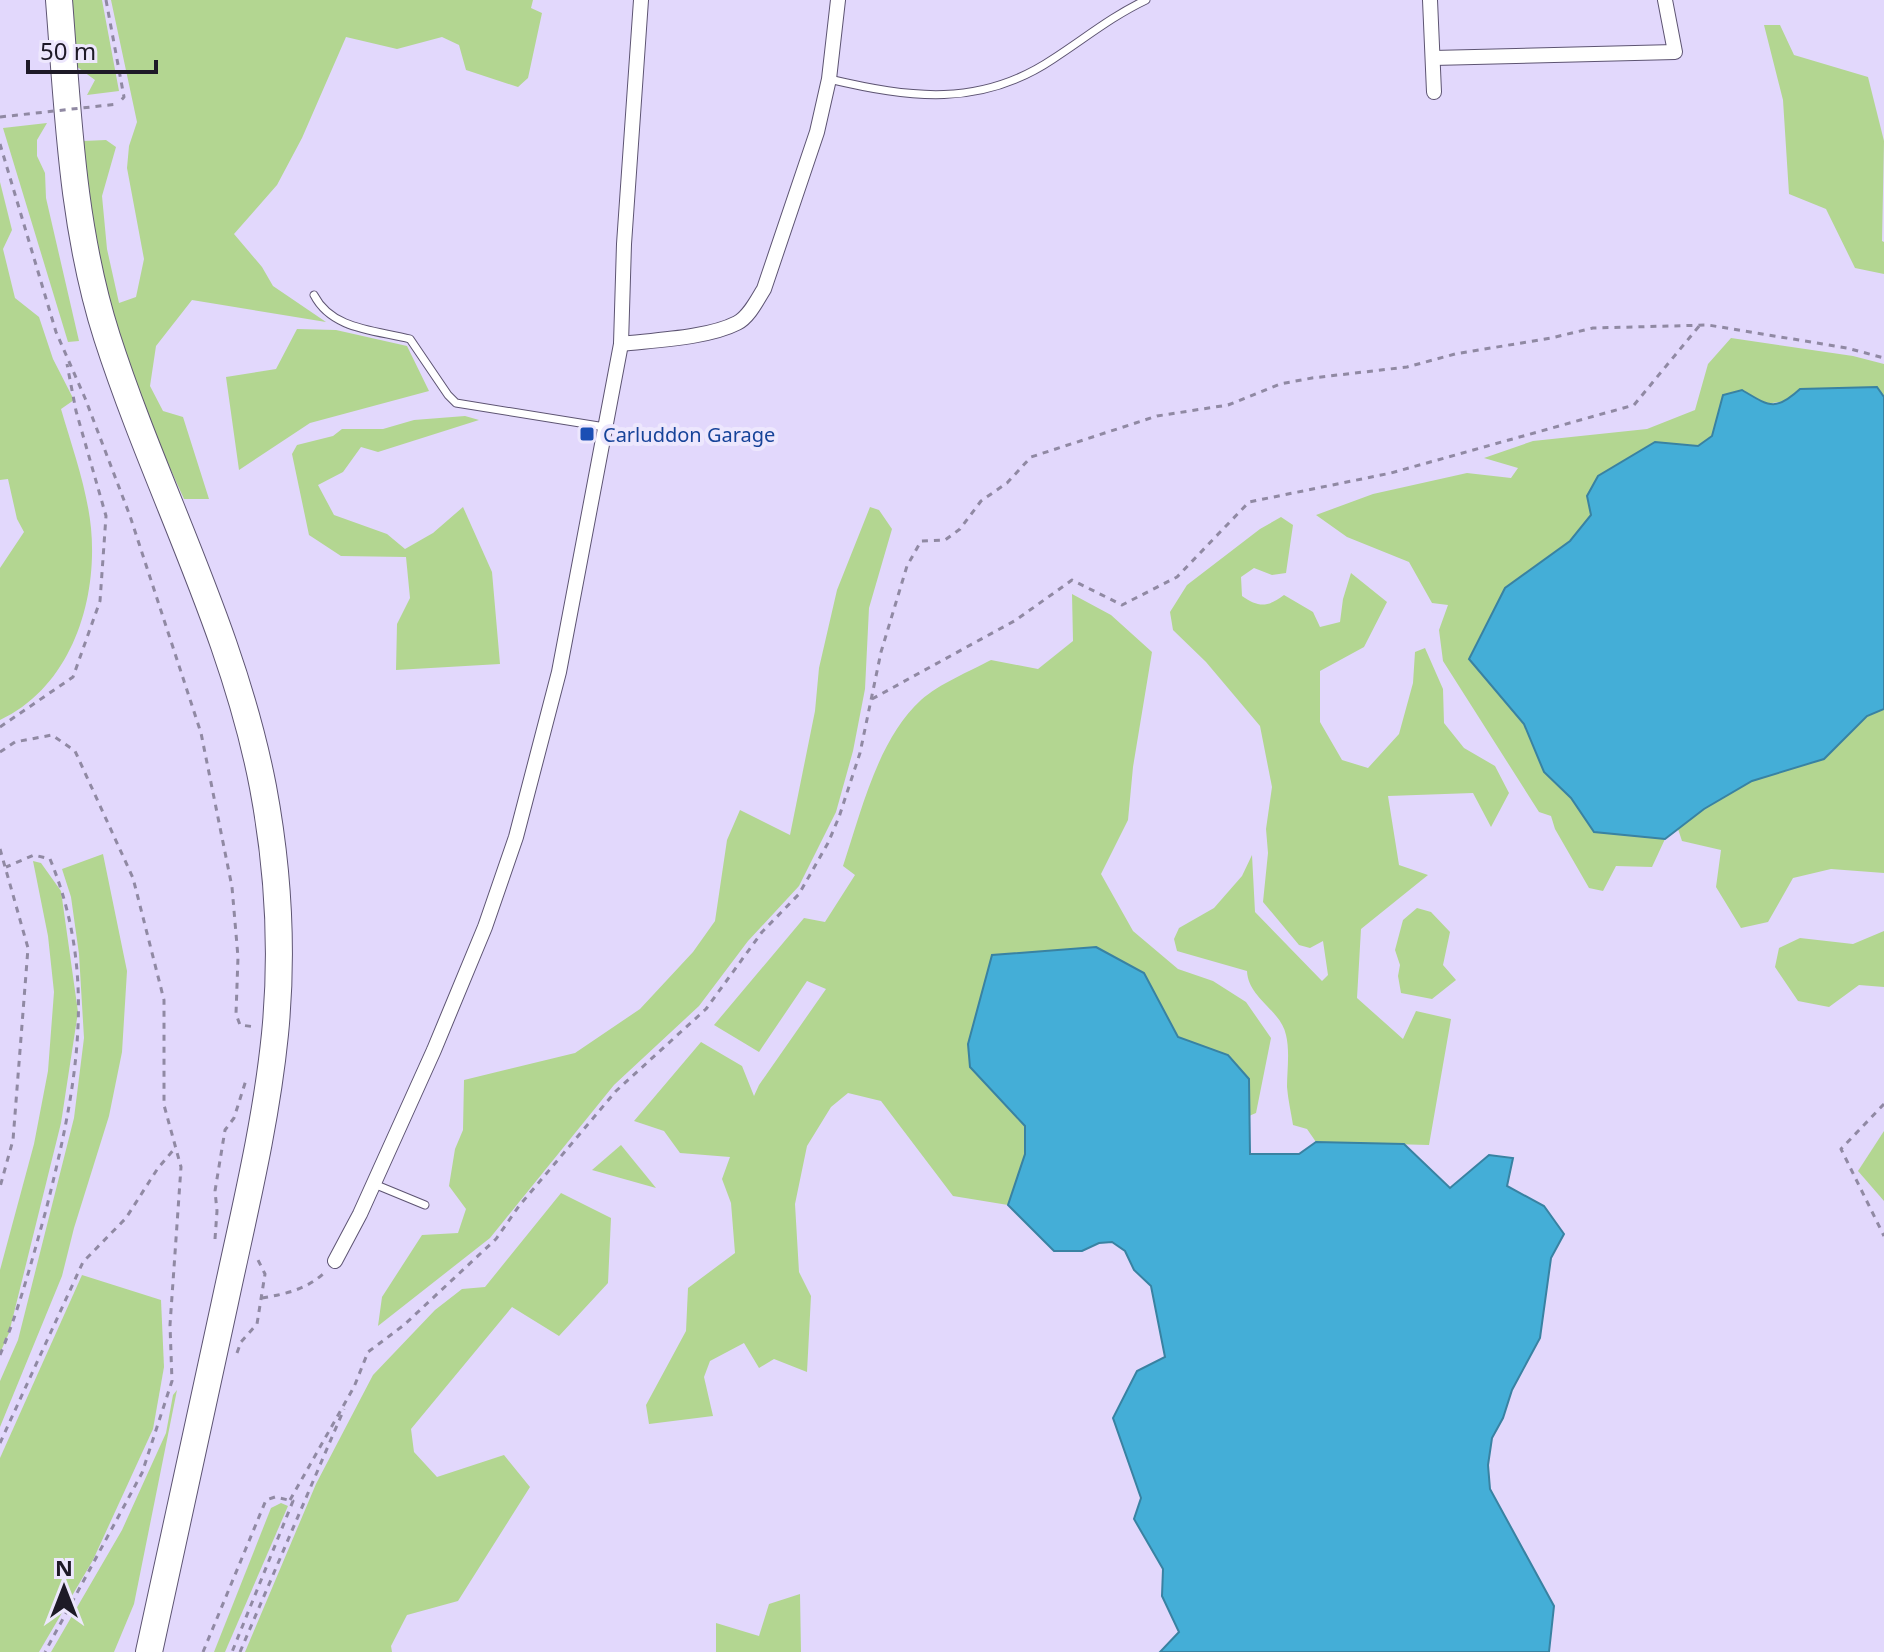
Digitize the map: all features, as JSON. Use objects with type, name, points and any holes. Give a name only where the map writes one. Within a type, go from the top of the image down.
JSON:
[{"type":"highway","points":[[59,0],[70,137],[82,232],[106,333],[144,443],[204,587],[249,722],[264,791],[279,962],[275,1029],[254,1169],[149,1652]]},
{"type":"street","points":[[335,1261],[374,1184],[485,927],[516,837],[559,672],[621,344],[624,244],[641,0]]},
{"type":"street","points":[[621,344],[693,335],[739,323],[764,289],[817,132],[829,79],[838,0]]},
{"type":"street","points":[[1430,0],[1434,92]]},
{"type":"street","points":[[1433,58],[1675,52],[1665,0]]},
{"type":"lane","points":[[829,79],[886,92],[942,96],[980,92],[1020,79],[1130,3],[1146,0]]},
{"type":"lane","points":[[314,295],[321,309],[339,321],[410,339],[456,403],[607,427]]},
{"type":"lane","points":[[374,1184],[425,1205]]},
{"type":"path","points":[[0,117],[118,104],[124,97],[106,0]]},
{"type":"path","points":[[0,144],[65,357],[76,411],[106,516],[100,601],[73,677],[0,727]]},
{"type":"path","points":[[871,699],[1016,620],[1072,580],[1122,605],[1177,577],[1249,502],[1391,473],[1634,405],[1700,325]]},
{"type":"path","points":[[240,1652],[368,1352],[404,1325],[496,1239],[519,1206],[616,1091],[706,1009],[762,932],[799,894],[839,817],[860,753],[881,652],[907,566],[921,541],[945,540],[960,529],[981,501],[1007,483],[1031,457],[1157,416],[1228,405],[1280,384],[1407,367],[1455,354],[1593,328],[1700,325],[1847,348],[1884,358]]},
{"type":"path","points":[[65,357],[85,398],[130,516],[201,733],[232,887],[238,957],[236,1014],[240,1025],[255,1027],[256,1015]]},
{"type":"path","points":[[0,752],[15,742],[52,735],[75,751],[133,878],[164,1000],[164,1105],[181,1167],[170,1325],[172,1381],[142,1473],[45,1652]]},
{"type":"path","points":[[0,849],[28,948],[13,1140],[0,1187]]},
{"type":"path","points":[[0,1355],[20,1307],[65,1135],[80,1014],[76,948],[65,895],[50,859],[34,855],[6,867]]},
{"type":"path","points":[[215,1246],[215,1191],[225,1130],[234,1118],[247,1077]]},
{"type":"path","points":[[1884,1104],[1841,1149],[1884,1236]]},
{"type":"path","points":[[0,1443],[83,1262],[126,1218],[158,1168],[176,1147]]},
{"type":"path","points":[[261,1298],[285,1294],[313,1283],[335,1261]]},
{"type":"path","points":[[290,1500],[354,1387]]},
{"type":"path","points":[[203,1652],[266,1500],[275,1497],[290,1500]]},
{"type":"path","points":[[232,1652],[293,1501],[290,1500]]},
{"type":"green space","points":[[69,0],[102,0],[119,91],[87,95],[95,80],[76,66]]},
{"type":"green space","points":[[111,0],[533,0],[531,8],[542,13],[528,78],[518,87],[466,70],[459,45],[442,37],[397,49],[346,37],[302,138],[277,185],[234,234],[262,267],[273,286],[326,322],[192,300],[156,346],[150,386],[163,411],[183,417],[209,499],[184,499],[119,335],[92,233],[83,141],[106,140],[116,147],[102,196],[107,249],[119,303],[136,297],[144,259],[127,168],[129,146],[137,122]]},
{"type":"green space","points":[[1764,25],[1780,25],[1794,55],[1868,77],[1884,141],[1884,274],[1855,268],[1826,209],[1789,194],[1783,100]]},
{"type":"green space","points":[[47,123],[37,140],[37,156],[45,173],[46,198],[79,341],[68,342],[3,128]]},
{"type":"green space","points":[[0,182],[12,230],[3,249],[15,298],[39,317],[53,359],[74,400],[61,409],[86,498],[92,556],[84,612],[62,664],[25,705],[0,720],[0,568],[24,532],[17,519],[8,479],[0,480]]},
{"type":"green space","points":[[297,329],[336,330],[407,346],[429,391],[310,423],[239,470],[226,377],[276,369]]},
{"type":"green space","points":[[1731,338],[1853,356],[1884,364],[1884,397],[1876,387],[1766,404],[1742,390],[1712,436],[1698,446],[1655,442],[1570,541],[1505,588],[1503,697],[1524,724],[1544,772],[1571,798],[1594,832],[1665,839],[1652,867],[1616,866],[1603,891],[1589,888],[1555,829],[1551,816],[1539,812],[1443,661],[1439,630],[1448,605],[1432,603],[1409,562],[1347,537],[1316,515],[1373,494],[1467,473],[1511,478],[1518,468],[1484,458],[1533,441],[1647,429],[1695,410],[1708,364]]},
{"type":"green space","points":[[465,416],[479,420],[378,452],[361,447],[343,472],[318,485],[334,515],[387,534],[405,549],[433,533],[463,507],[492,572],[500,664],[396,670],[397,624],[410,598],[406,557],[341,556],[309,535],[292,454],[297,445],[333,436],[342,429],[383,429],[414,420]]},
{"type":"green space","points":[[870,507],[879,510],[892,529],[869,608],[865,689],[853,751],[836,812],[799,886],[748,941],[699,1006],[614,1085],[490,1238],[378,1326],[382,1297],[422,1235],[458,1233],[466,1209],[449,1186],[455,1149],[463,1130],[464,1080],[575,1053],[640,1009],[693,952],[715,921],[727,840],[740,810],[790,835],[815,711],[819,668],[837,590]]},
{"type":"green space","points":[[1281,517],[1293,525],[1286,573],[1272,575],[1254,568],[1241,577],[1242,596],[1253,603],[1263,604],[1284,595],[1313,612],[1320,627],[1340,622],[1351,573],[1387,602],[1364,647],[1320,671],[1320,722],[1342,760],[1368,768],[1399,734],[1413,683],[1415,652],[1425,648],[1443,689],[1444,723],[1464,748],[1495,766],[1509,793],[1491,827],[1473,793],[1388,796],[1399,865],[1428,875],[1361,929],[1357,998],[1403,1039],[1416,1011],[1451,1019],[1429,1145],[1316,1142],[1307,1129],[1293,1125],[1287,1087],[1287,1041],[1278,1018],[1258,997],[1247,971],[1177,951],[1174,939],[1179,928],[1214,908],[1242,876],[1252,855],[1255,912],[1322,981],[1328,975],[1323,941],[1310,948],[1299,945],[1263,902],[1268,853],[1266,829],[1272,787],[1260,726],[1206,662],[1173,630],[1170,612],[1187,585],[1260,529]]},
{"type":"green space","points":[[1072,594],[1111,615],[1152,652],[1133,767],[1128,820],[1101,874],[1133,931],[1178,969],[1213,981],[1246,1002],[1271,1038],[1256,1113],[1249,1116],[1248,1079],[1228,1055],[1178,1037],[1144,973],[971,1067],[1025,1126],[1025,1154],[1008,1205],[953,1196],[881,1101],[848,1093],[831,1107],[807,1146],[795,1204],[799,1272],[811,1296],[807,1372],[774,1359],[759,1368],[744,1343],[710,1361],[704,1377],[713,1416],[649,1424],[646,1405],[686,1331],[688,1288],[735,1253],[731,1203],[722,1179],[730,1157],[680,1153],[664,1131],[634,1121],[701,1042],[742,1066],[754,1096],[826,989],[807,981],[759,1052],[714,1025],[804,918],[825,922],[855,875],[843,866],[864,800],[893,735],[906,716],[928,694],[991,660],[1038,669],[1073,641]]},
{"type":"green space","points":[[1884,709],[1884,873],[1831,869],[1793,878],[1768,922],[1741,928],[1716,887],[1721,850],[1682,841],[1678,829],[1704,809],[1752,781],[1824,759],[1867,716]]},
{"type":"green space","points":[[103,854],[127,971],[122,1052],[109,1116],[62,1276],[0,1427],[0,1381],[18,1340],[74,1118],[84,1038],[79,954],[71,897],[62,869]]},
{"type":"green space","points":[[33,861],[41,863],[61,891],[78,1012],[61,1123],[9,1333],[0,1353],[0,1270],[34,1144],[48,1071],[54,992],[48,936]]},
{"type":"green space","points":[[1417,908],[1431,912],[1450,932],[1443,965],[1456,980],[1432,999],[1401,993],[1398,976],[1400,965],[1395,950],[1403,920]]},
{"type":"green space","points":[[1884,931],[1884,987],[1859,985],[1829,1007],[1798,1001],[1775,967],[1779,948],[1800,938],[1853,944]]},
{"type":"green space","points":[[1884,1131],[1884,1201],[1858,1171]]},
{"type":"green space","points":[[621,1145],[656,1188],[592,1170]]},
{"type":"green space","points":[[561,1193],[611,1218],[608,1283],[559,1336],[512,1307],[411,1429],[414,1452],[437,1477],[504,1455],[530,1487],[458,1601],[407,1615],[391,1646],[392,1652],[245,1652],[316,1484],[373,1375],[435,1310],[462,1289],[485,1287]]},
{"type":"green space","points":[[82,1275],[161,1300],[164,1367],[153,1429],[93,1560],[39,1652],[0,1652],[0,1458]]},
{"type":"green space","points":[[177,1390],[134,1604],[114,1652],[51,1652],[122,1530],[166,1433],[173,1395]]},
{"type":"green space","points":[[281,1503],[288,1506],[225,1652],[214,1652],[271,1508]]},
{"type":"green space","points":[[800,1594],[801,1652],[716,1652],[716,1623],[759,1636],[769,1604]]},
{"type":"water","points":[[1877,387],[1884,397],[1884,709],[1867,716],[1824,759],[1752,781],[1704,809],[1665,839],[1594,832],[1571,798],[1544,772],[1524,724],[1469,659],[1505,588],[1570,541],[1591,515],[1587,496],[1598,476],[1655,442],[1698,446],[1712,436],[1723,395],[1742,390],[1766,403],[1778,404],[1800,389]]},
{"type":"water","points":[[1096,947],[1144,973],[1178,1037],[1228,1055],[1249,1079],[1250,1154],[1299,1154],[1316,1142],[1404,1144],[1450,1188],[1489,1155],[1513,1158],[1507,1186],[1544,1206],[1564,1234],[1551,1258],[1540,1338],[1512,1390],[1503,1418],[1492,1438],[1488,1465],[1490,1489],[1554,1606],[1549,1652],[1160,1652],[1179,1632],[1162,1596],[1163,1569],[1134,1519],[1141,1498],[1113,1418],[1137,1371],[1165,1357],[1151,1286],[1134,1270],[1125,1251],[1112,1242],[1099,1243],[1082,1251],[1054,1251],[1008,1205],[1025,1154],[1025,1126],[970,1067],[968,1044],[992,955]]},
{"type":"place","name":"Carluddon Garage","points":[[587,434]]}]
